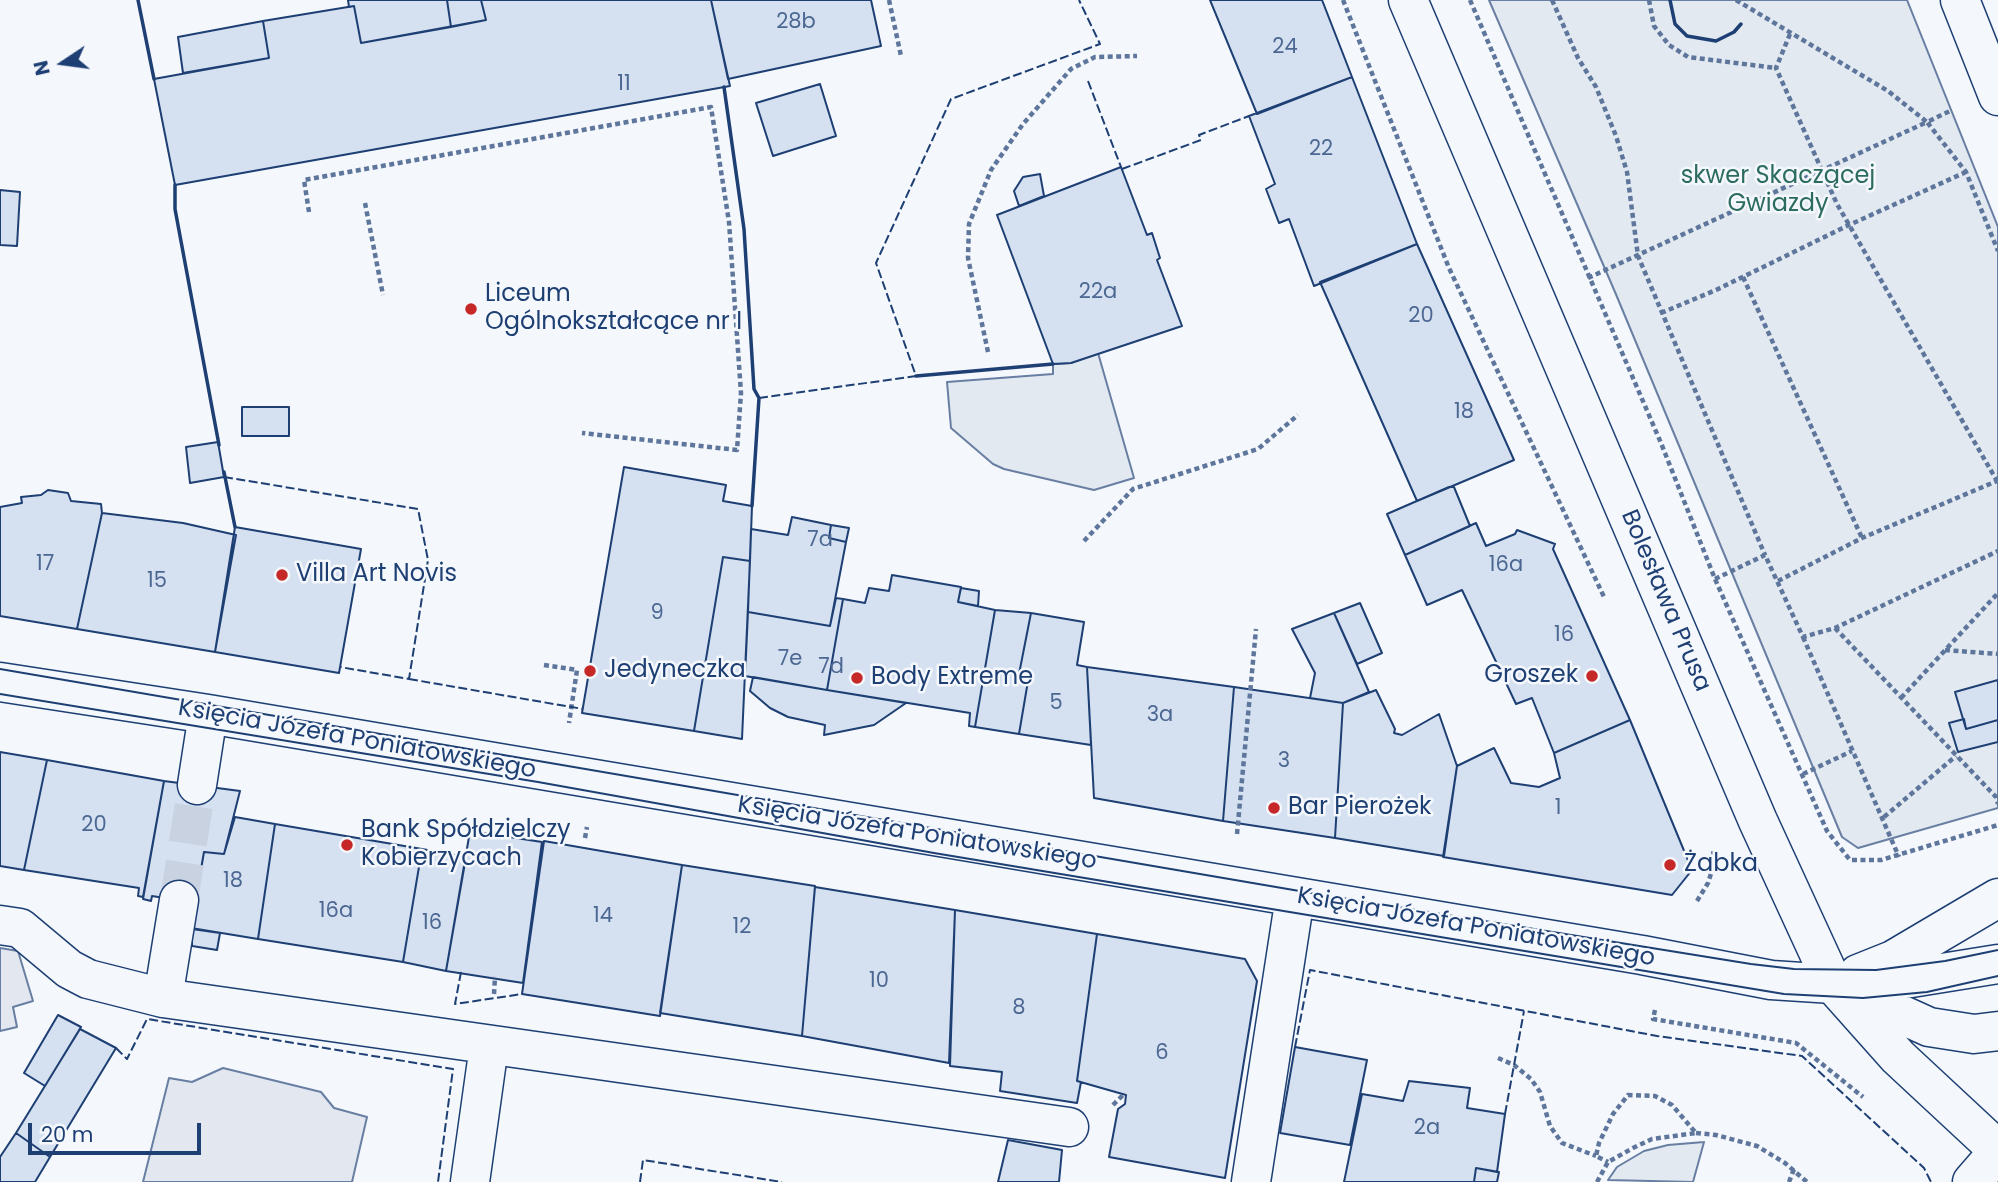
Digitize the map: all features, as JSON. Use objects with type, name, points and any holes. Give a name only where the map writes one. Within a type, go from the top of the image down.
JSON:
[{"type":"street","name":"Bolesława Prusa","points":[[1408,0],[1758,821],[1833,984],[1898,1057],[1998,1151]]},
{"type":"street","points":[[1960,0],[1997,93]]},
{"type":"street","name":"Księcia Józefa Poniatowskiego","points":[[0,682],[208,714],[1642,954],[1771,980],[1833,984]]},
{"type":"street","points":[[197,785],[208,714]]},
{"type":"street","points":[[1251,1182],[1295,897]]},
{"type":"street","points":[[1833,984],[1893,960],[1998,898]]},
{"type":"street","points":[[163,998],[179,901]]},
{"type":"street","points":[[0,925],[20,928],[69,969],[88,979],[163,998],[1069,1127]]},
{"type":"street","points":[[1833,984],[1911,978],[1998,964]]},
{"type":"street","points":[[1833,984],[1929,1027],[1974,1034],[1998,1031]]},
{"type":"street","points":[[470,1182],[489,1046]]},
{"type":"street","points":[[1972,1182],[1998,1151]]},
{"type":"path","points":[[889,0],[901,56]]},
{"type":"path","points":[[1343,0],[1449,268],[1610,609]]},
{"type":"path","points":[[1470,0],[1661,443],[1715,579],[1827,831],[1850,860],[1899,857],[1998,825]]},
{"type":"path","points":[[1552,0],[1578,58],[1596,87],[1616,136],[1627,172],[1638,256],[1661,313],[1765,555],[1884,817],[1899,857]]},
{"type":"path","points":[[1649,0],[1654,26],[1669,45],[1688,57],[1776,68]]},
{"type":"path","points":[[1736,0],[1888,91],[1927,122],[1966,173],[1998,251]]},
{"type":"path","points":[[1778,581],[1862,538],[1997,480],[1849,225],[1822,171],[1776,68],[1790,34]]},
{"type":"path","points":[[988,352],[968,258],[969,224],[991,170],[1023,124],[1071,69],[1095,57],[1137,56]]},
{"type":"path","points":[[1588,278],[1927,122],[1997,93]]},
{"type":"path","points":[[309,212],[304,180],[711,107],[729,222],[741,393],[737,450],[582,433]]},
{"type":"path","points":[[1661,313],[1966,173]]},
{"type":"path","points":[[365,203],[383,295]]},
{"type":"path","points":[[1743,277],[1862,538]]},
{"type":"path","points":[[1084,541],[1133,489],[1258,449],[1298,415]]},
{"type":"path","points":[[1803,637],[1835,628],[1998,551]]},
{"type":"path","points":[[1715,579],[1765,555]]},
{"type":"path","points":[[1900,698],[1998,593]]},
{"type":"path","points":[[1835,628],[1996,797],[1998,804]]},
{"type":"path","points":[[1237,834],[1256,629]]},
{"type":"path","points":[[1945,650],[1998,654]]},
{"type":"path","points":[[544,665],[577,670],[569,724]]},
{"type":"path","points":[[1802,775],[1853,751]]},
{"type":"path","points":[[1884,817],[1956,756]]},
{"type":"path","points":[[521,838],[523,829]]},
{"type":"path","points":[[1697,901],[1708,883],[1715,861],[1711,838]]},
{"type":"path","points":[[1653,1019],[1796,1043],[1866,1100]]},
{"type":"path","points":[[1498,1058],[1514,1065],[1531,1079],[1540,1092],[1550,1126],[1562,1143],[1608,1162]]},
{"type":"path","points":[[1596,1156],[1603,1132],[1613,1114],[1623,1100],[1638,1093],[1655,1096],[1672,1105],[1696,1133]]},
{"type":"path","points":[[1597,1182],[1608,1162],[1653,1139],[1696,1133],[1716,1135],[1757,1146],[1794,1169],[1807,1182]]},
{"type":"path","points":[[1789,1182],[1794,1169]]},
{"type":"green space","name":"skwer Skaczącej Gwiazdy","points":[[1489,0],[1907,0],[1998,227],[1998,808],[1858,848],[1842,837],[1615,292]]},
{"type":"green space","points":[[1098,353],[1134,478],[1094,490],[1004,469],[993,464],[951,428],[947,382],[1053,374],[1053,364],[1071,363]]},
{"type":"green space","points":[[1704,1142],[1693,1182],[1608,1180],[1617,1167],[1644,1151],[1668,1145]]},
{"type":"shaded area","points":[[0,948],[18,951],[33,1001],[13,1007],[17,1027],[0,1031]]},
{"type":"shaded area","points":[[223,1068],[321,1092],[334,1108],[367,1117],[352,1182],[143,1182],[169,1078],[192,1082]]},
{"type":"building","points":[[348,0],[447,0],[451,27],[361,43],[354,6],[349,7]]},
{"type":"building","points":[[447,0],[481,0],[486,20],[451,27]]},
{"type":"building","points":[[481,0],[711,0],[730,86],[175,185],[154,79],[269,58],[263,21],[354,6],[361,43],[486,20]]},
{"type":"building","points":[[711,0],[871,0],[881,46],[728,79]]},
{"type":"building","points":[[1210,0],[1322,0],[1352,77],[1257,114]]},
{"type":"building","points":[[263,21],[269,58],[183,73],[178,37]]},
{"type":"building","points":[[1352,77],[1417,244],[1314,286],[1289,219],[1279,223],[1266,189],[1275,184],[1249,116]]},
{"type":"building","points":[[820,84],[836,136],[773,156],[756,103]]},
{"type":"building","points":[[1121,167],[1147,235],[1152,233],[1160,258],[1157,260],[1182,326],[1071,363],[1053,364],[997,215]]},
{"type":"building","points":[[1040,174],[1044,196],[1019,206],[1014,191],[1023,177]]},
{"type":"building","points":[[0,190],[20,192],[17,246],[0,245]]},
{"type":"building","points":[[1417,244],[1514,460],[1417,501],[1320,282]]},
{"type":"building","points":[[242,407],[289,407],[289,436],[242,436]]},
{"type":"building","points":[[218,442],[224,477],[190,483],[186,447]]},
{"type":"building","points":[[624,467],[726,485],[723,501],[752,506],[750,561],[723,557],[694,731],[582,713]]},
{"type":"building","points":[[1454,487],[1470,526],[1405,555],[1387,514]]},
{"type":"building","points":[[48,490],[68,493],[71,501],[101,504],[102,513],[77,629],[0,616],[0,507],[22,503],[21,497],[41,495]]},
{"type":"building","points":[[102,513],[183,523],[236,535],[215,652],[77,629]]},
{"type":"building","points":[[792,517],[831,525],[829,538],[846,542],[830,626],[748,612],[751,529],[788,535]]},
{"type":"building","points":[[1476,523],[1486,546],[1515,534],[1517,530],[1555,544],[1553,549],[1630,720],[1554,753],[1532,698],[1516,704],[1462,590],[1427,605],[1405,555]]},
{"type":"building","points":[[831,525],[849,528],[846,542],[829,538]]},
{"type":"building","points":[[235,527],[361,549],[339,673],[215,652]]},
{"type":"building","points":[[723,557],[750,561],[742,739],[694,731]]},
{"type":"building","points":[[892,575],[961,587],[958,602],[995,610],[975,727],[969,726],[970,713],[827,690],[843,599],[865,603],[869,588],[889,591]]},
{"type":"building","points":[[961,588],[979,591],[978,606],[958,602]]},
{"type":"building","points":[[836,598],[843,599],[827,690],[745,676],[748,612],[830,626]]},
{"type":"building","points":[[1360,603],[1382,653],[1357,664],[1334,613]]},
{"type":"building","points":[[995,610],[1031,613],[1019,674],[1029,675],[1019,734],[975,727]]},
{"type":"building","points":[[1031,613],[1084,622],[1077,665],[1087,667],[1091,745],[1019,734],[1029,675],[1019,674]]},
{"type":"building","points":[[1334,613],[1369,692],[1343,703],[1310,698],[1315,673],[1292,629]]},
{"type":"building","points":[[1087,667],[1234,687],[1223,821],[1094,798]]},
{"type":"building","points":[[753,677],[906,703],[874,725],[824,735],[825,725],[788,717],[770,708],[750,691]]},
{"type":"building","points":[[1998,680],[1998,720],[1966,729],[1955,692]]},
{"type":"building","points":[[1234,687],[1343,703],[1335,838],[1223,821]]},
{"type":"building","points":[[1376,690],[1395,729],[1394,733],[1402,735],[1439,714],[1457,766],[1444,856],[1335,838],[1343,703]]},
{"type":"building","points":[[1964,719],[1966,729],[1998,720],[1998,742],[1958,752],[1949,723]]},
{"type":"building","points":[[1630,720],[1692,870],[1672,895],[1443,857],[1457,766],[1494,748],[1511,783],[1539,787],[1560,778],[1554,753]]},
{"type":"building","points":[[0,752],[47,760],[24,870],[0,866]]},
{"type":"building","points":[[47,760],[164,781],[143,897],[138,896],[139,888],[24,870]]},
{"type":"building","points":[[164,781],[240,791],[224,854],[204,852],[195,903],[152,896],[151,901],[143,899]]},
{"type":"building","points":[[235,817],[275,824],[258,939],[191,928],[204,852],[224,854]]},
{"type":"building","points":[[275,824],[422,849],[403,962],[258,939]]},
{"type":"building","points":[[470,831],[542,842],[523,983],[446,971]]},
{"type":"building","points":[[544,841],[682,865],[660,1016],[522,994]]},
{"type":"building","points":[[422,849],[466,857],[446,971],[403,962]]},
{"type":"building","points":[[682,865],[815,886],[802,1036],[660,1013]]},
{"type":"building","points":[[815,887],[955,910],[949,1063],[802,1036]]},
{"type":"building","points":[[955,910],[1097,934],[1077,1081],[1081,1082],[1077,1103],[1000,1091],[1002,1072],[950,1066]]},
{"type":"building","points":[[192,929],[220,933],[217,950],[192,946]]},
{"type":"building","points":[[1097,934],[1245,959],[1257,981],[1225,1178],[1109,1157],[1118,1109],[1125,1104],[1126,1095],[1077,1081]]},
{"type":"building","points":[[58,1015],[81,1027],[45,1086],[24,1073]]},
{"type":"building","points":[[80,1029],[116,1048],[50,1157],[16,1133]]},
{"type":"building","points":[[1295,1047],[1367,1060],[1350,1145],[1280,1133]]},
{"type":"building","points":[[1409,1081],[1470,1088],[1467,1108],[1505,1114],[1497,1172],[1476,1168],[1474,1182],[1344,1182],[1362,1094],[1403,1101]]},
{"type":"building","points":[[16,1133],[50,1157],[35,1182],[0,1182],[0,1157]]},
{"type":"building","points":[[1008,1140],[1062,1150],[1059,1182],[998,1182]]},
{"type":"building","points":[[1476,1168],[1499,1172],[1497,1182],[1474,1182]]},
{"type":"tunnel","points":[[179,900],[197,785]]},
{"type":"tram line","points":[[0,669],[1317,894],[1751,964],[1794,969],[1876,970],[1945,961],[1998,950]]},
{"type":"tram line","points":[[0,694],[538,782],[934,853],[1784,994],[1863,998],[1927,992],[1998,976]]},
{"type":"fence","points":[[759,398],[916,376],[876,263],[951,99],[1100,44],[1079,0]]},
{"type":"fence","points":[[1088,81],[1121,167]]},
{"type":"fence","points":[[1122,169],[1201,140],[1199,135],[1249,116]]},
{"type":"fence","points":[[224,477],[418,509],[428,560],[409,679],[340,667]]},
{"type":"fence","points":[[409,679],[583,709]]},
{"type":"fence","points":[[1295,1047],[1310,970],[1657,1036],[1802,1056],[1924,1168],[1931,1182]]},
{"type":"fence","points":[[461,972],[455,1004],[522,994]]},
{"type":"fence","points":[[1505,1114],[1524,1011]]},
{"type":"fence","points":[[116,1048],[127,1059],[147,1019],[453,1069],[438,1182]]},
{"type":"fence","points":[[640,1182],[643,1160],[782,1182]]},
{"type":"wall","points":[[138,0],[154,79]]},
{"type":"wall","points":[[1670,0],[1675,24],[1687,36],[1716,41],[1734,32],[1741,24]]},
{"type":"wall","points":[[724,87],[744,229],[754,389],[759,398],[752,506]]},
{"type":"wall","points":[[175,185],[175,209],[219,445]]},
{"type":"wall","points":[[916,376],[1053,364]]},
{"type":"wall","points":[[224,472],[235,527]]},
{"type":"place","name":"Liceum Ogólnokształcące nr I","points":[[471,309]]},
{"type":"place","name":"Villa Art Novis","points":[[282,575]]},
{"type":"place","name":"Jedyneczka","points":[[590,671]]},
{"type":"place","name":"Groszek","points":[[1592,676]]},
{"type":"place","name":"Body Extreme","points":[[857,678]]},
{"type":"place","name":"Bar Pierożek","points":[[1274,808]]},
{"type":"place","name":"Bank Spółdzielczy Kobierzycach","points":[[347,845]]},
{"type":"place","name":"Żabka","points":[[1670,865]]}]
